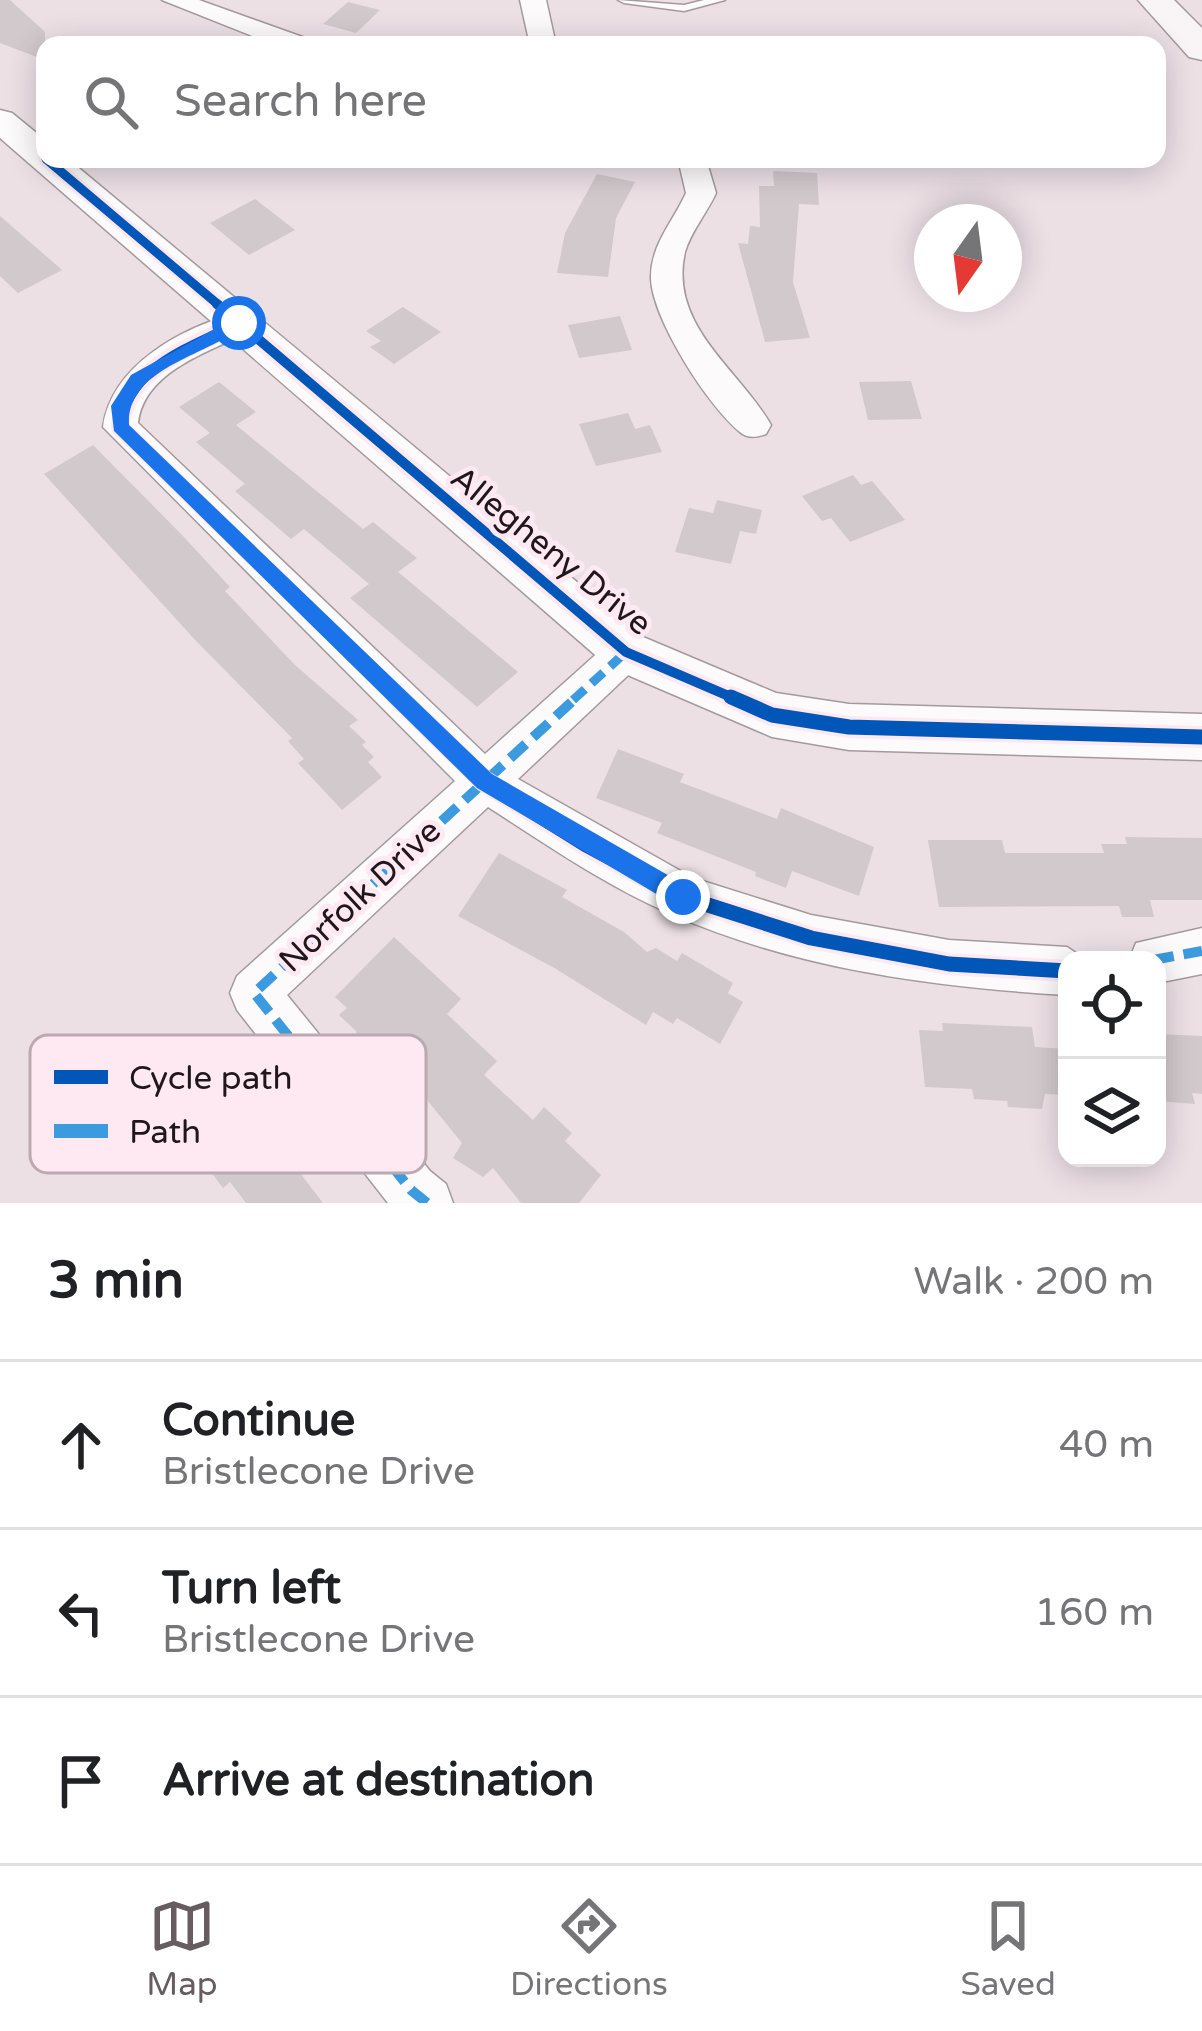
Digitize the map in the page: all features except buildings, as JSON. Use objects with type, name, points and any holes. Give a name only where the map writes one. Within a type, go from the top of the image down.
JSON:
[{"type":"main road","points":[[1155,0],[1202,49]]},
{"type":"street","points":[[175,0],[273,36]]},
{"type":"street","points":[[533,0],[541,36]]},
{"type":"street","name":"Allegheny Drive","points":[[0,120],[36,151]]},
{"type":"street","name":"Allegheny Drive","points":[[56,168],[626,652],[772,715],[849,727],[1202,737]]},
{"type":"street","points":[[694,168],[701,193],[669,254],[669,294],[677,318],[710,369],[754,425]]},
{"type":"street","points":[[239,323],[137,379],[120,406],[121,427],[484,781],[683,897],[834,943],[949,964],[1058,970]]},
{"type":"street","name":"Norfolk Drive","points":[[287,1035],[254,993],[626,652]]},
{"type":"street","points":[[1166,958],[1202,951]]},
{"type":"street","name":"Norfolk Drive","points":[[397,1173],[428,1203]]},
{"type":"lane","points":[[624,0],[684,8],[718,0]]},
{"type":"marked path","points":[[287,1035],[254,993],[626,652]]},
{"type":"marked path","points":[[1166,958],[1202,951]]},
{"type":"marked path","points":[[397,1173],[427,1203]]},
{"type":"cycle path","points":[[57,168],[626,652],[772,715],[849,727],[1202,737]]},
{"type":"cycle path","points":[[239,323],[145,375],[123,407],[120,427],[484,781],[586,845],[683,897],[811,938],[949,964],[1058,970]]},
{"type":"route","points":[[239,323],[137,379],[120,406],[121,427],[484,781],[683,897]]}]
